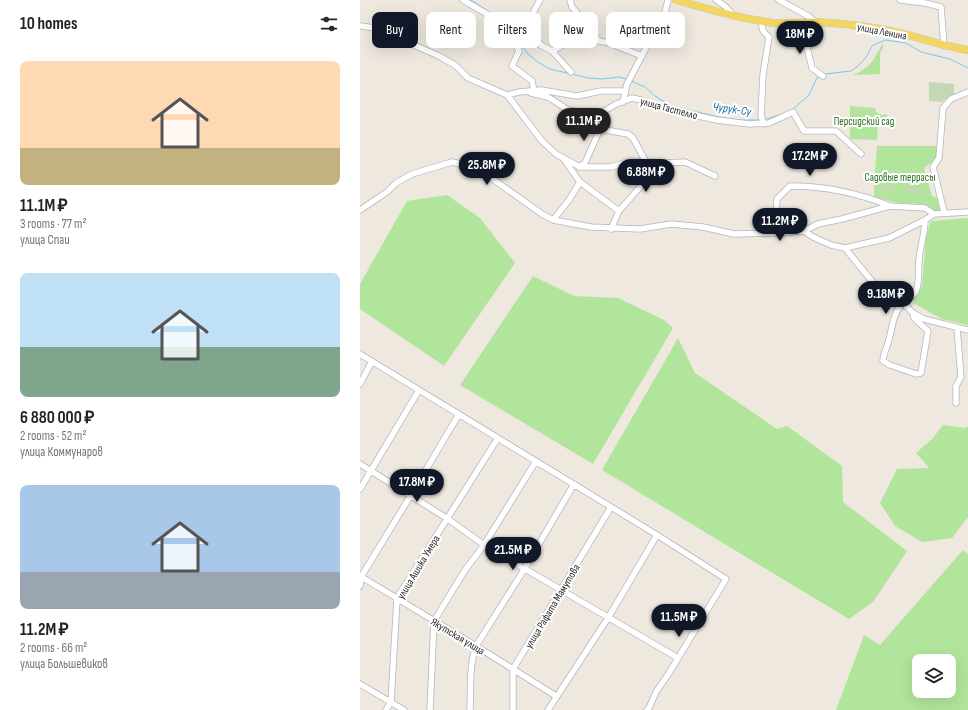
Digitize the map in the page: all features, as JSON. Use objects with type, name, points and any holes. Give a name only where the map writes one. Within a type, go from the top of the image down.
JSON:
[{"type":"main road","name":"улица Ленина","points":[[676,0],[734,16],[775,23],[816,22],[895,31],[944,46],[968,50]]},
{"type":"street","points":[[464,0],[494,18],[509,30],[519,51],[512,66],[532,81],[534,91]]},
{"type":"street","points":[[540,0],[530,18],[530,26],[541,45],[552,51],[571,72]]},
{"type":"street","points":[[570,0],[572,7],[577,12]]},
{"type":"street","points":[[519,92],[548,97],[568,110],[598,115],[616,104],[623,102],[624,91],[665,12],[668,0]]},
{"type":"street","points":[[716,0],[725,6],[734,16]]},
{"type":"street","points":[[779,0],[816,22]]},
{"type":"street","points":[[900,0],[925,3],[941,7],[944,46]]},
{"type":"street","points":[[762,21],[761,27],[769,37],[763,75],[761,116],[763,121]]},
{"type":"street","points":[[796,23],[805,39],[812,68],[822,75]]},
{"type":"street","points":[[360,26],[386,31],[400,39],[440,56],[455,65],[468,78],[507,95],[542,141],[556,154],[580,167],[611,167],[631,161],[664,163],[685,162],[715,176]]},
{"type":"street","points":[[598,40],[642,56]]},
{"type":"street","points":[[552,51],[559,48]]},
{"type":"street","points":[[507,95],[519,92],[541,90],[577,96],[601,91],[624,91]]},
{"type":"street","points":[[944,212],[933,167],[939,158],[943,108],[951,99],[968,92]]},
{"type":"street","name":"улица Гастелло","points":[[623,102],[632,98],[641,100],[652,106],[717,120],[749,124],[763,121],[769,123],[793,112],[804,130],[836,131],[861,154]]},
{"type":"street","points":[[571,171],[585,163],[600,129],[598,115]]},
{"type":"street","points":[[600,129],[628,134],[633,138],[646,162]]},
{"type":"street","points":[[563,158],[580,182],[619,212]]},
{"type":"street","points":[[360,210],[412,174],[452,162],[470,166],[487,175],[542,214],[553,220],[591,227],[640,229],[671,224],[703,227],[734,234],[774,233],[804,231],[818,224],[890,206],[925,208],[934,214]]},
{"type":"street","points":[[611,229],[619,212],[655,170],[664,163]]},
{"type":"street","points":[[553,220],[569,200],[580,182]]},
{"type":"street","points":[[774,233],[777,199],[790,186],[823,187],[873,199],[890,206]]},
{"type":"street","points":[[804,231],[812,237],[844,248],[889,238],[934,214],[944,212],[968,212]]},
{"type":"street","points":[[913,313],[914,318],[928,331],[921,373],[916,374],[890,365],[884,361],[884,356],[894,319],[903,303],[910,299],[916,291],[925,220]]},
{"type":"street","points":[[844,248],[875,285],[903,303],[913,313],[924,319],[968,330]]},
{"type":"street","points":[[956,403],[956,386],[961,377],[957,328]]},
{"type":"street","points":[[360,354],[657,535],[726,579],[656,692],[647,710]]},
{"type":"street","points":[[360,384],[372,361]]},
{"type":"street","points":[[360,489],[419,390]]},
{"type":"street","points":[[360,586],[361,576],[459,414]]},
{"type":"street","name":"улица Ашика Умера","points":[[392,702],[397,598],[498,438]]},
{"type":"street","points":[[430,710],[434,621],[465,570],[484,545],[536,461]]},
{"type":"street","points":[[360,464],[372,470],[448,519],[484,545],[678,658]]},
{"type":"street","points":[[470,710],[473,653],[476,646],[525,568],[574,484]]},
{"type":"street","name":"улица Рафата Мамутова","points":[[513,669],[611,507]]},
{"type":"street","points":[[548,710],[608,618],[657,535]]},
{"type":"street","name":"Якутская улица","points":[[361,576],[556,696]]},
{"type":"street","points":[[513,669],[514,710]]},
{"type":"street","points":[[360,684],[404,710]]},
{"type":"street","points":[[386,710],[392,702]]},
{"type":"green space","points":[[883,43],[883,48],[880,53],[880,74],[853,75],[868,66]]},
{"type":"green space","points":[[929,82],[954,84],[954,94],[942,102],[929,101]]},
{"type":"green space","name":"Персидский сад","points":[[850,106],[875,108],[876,112],[882,115],[887,114],[886,124],[878,124],[877,140],[850,139]]},
{"type":"green space","name":"Садовые террасы","points":[[877,146],[937,146],[936,159],[924,168],[932,196],[937,198],[941,207],[940,211],[933,211],[922,204],[898,203],[874,197]]},
{"type":"green space","points":[[880,184],[898,187],[897,191],[879,189]]},
{"type":"green space","points":[[906,187],[925,189],[924,194],[906,192]]},
{"type":"green space","points":[[447,195],[480,218],[515,263],[444,366],[360,309],[360,284],[407,201]]},
{"type":"green space","points":[[968,218],[968,325],[942,319],[913,303],[922,286],[926,237],[931,221]]},
{"type":"green space","points":[[533,276],[574,296],[618,298],[664,320],[673,328],[593,464],[460,385]]},
{"type":"green space","points":[[678,338],[695,373],[777,429],[787,426],[842,466],[843,502],[907,551],[873,602],[849,619],[602,470]]},
{"type":"green space","points":[[943,425],[965,428],[968,426],[968,517],[952,538],[922,542],[895,526],[880,503],[897,469],[929,468],[916,453],[932,439]]},
{"type":"green space","points":[[963,550],[968,554],[968,710],[836,710],[864,635],[880,645]]},
{"type":"waterway","name":"Чурук-Су","points":[[471,0],[489,12]]},
{"type":"waterway","name":"Чурук-Су","points":[[825,74],[851,71],[867,56],[872,46],[885,40],[906,43],[921,52],[950,59],[968,68]]},
{"type":"waterway","name":"Чурук-Су","points":[[524,48],[528,54],[550,69],[588,78],[602,79],[619,77],[626,79]]},
{"type":"waterway","name":"Чурук-Су","points":[[792,110],[809,95],[817,78],[820,76]]},
{"type":"waterway","name":"Чурук-Су","points":[[631,81],[645,87],[655,96],[671,106],[723,118],[761,120]]},
{"type":"waterway","name":"Чурук-Су","points":[[764,120],[782,114]]}]
